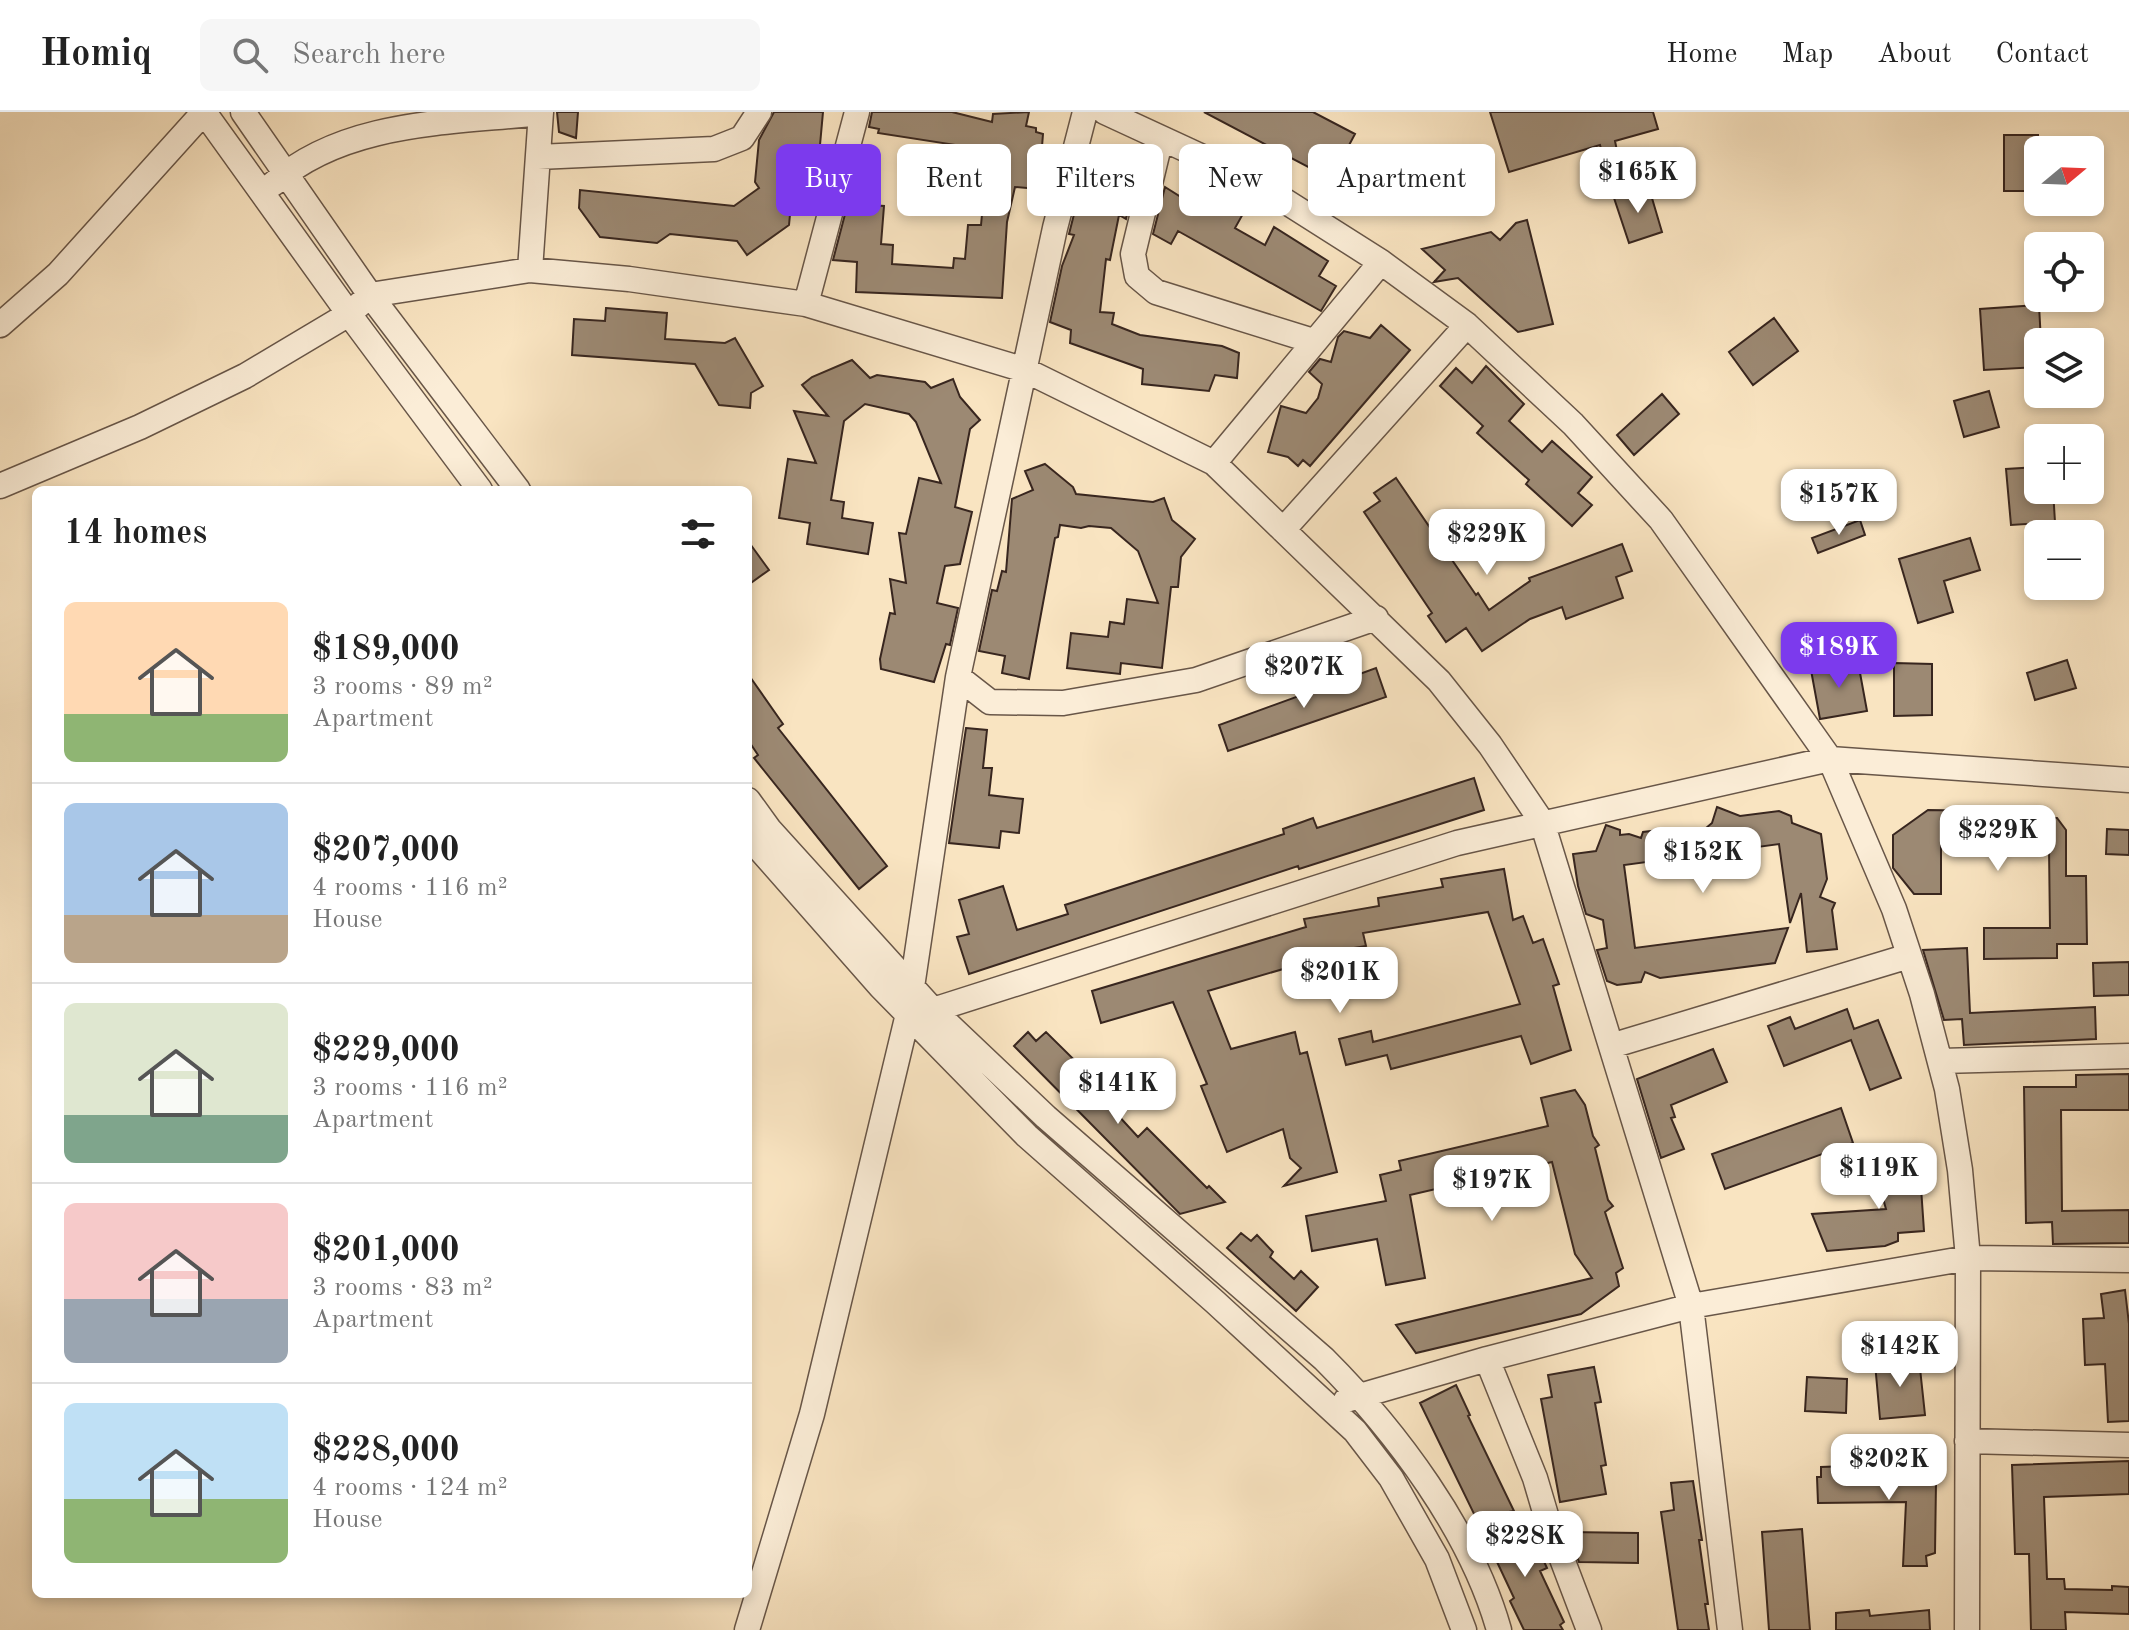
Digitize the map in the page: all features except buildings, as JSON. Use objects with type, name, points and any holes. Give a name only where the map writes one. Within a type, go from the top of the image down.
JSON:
[{"type":"street","points":[[0,325],[58,274],[204,112],[477,486]]},
{"type":"street","points":[[243,112],[370,295],[515,486]]},
{"type":"street","points":[[263,194],[284,175],[338,144],[368,135],[541,112],[530,270]]},
{"type":"street","points":[[538,157],[714,149],[742,138],[759,112]]},
{"type":"street","points":[[806,304],[857,112]]},
{"type":"street","points":[[747,1630],[812,1414],[908,1014],[958,677],[1055,228],[1085,112]]},
{"type":"street","points":[[1105,112],[1252,180],[1381,262],[1467,325],[1573,424],[1661,520],[1830,759],[1859,822],[1909,956],[1941,1061],[1960,1170],[1968,1258],[1967,1630]]},
{"type":"street","points":[[1161,138],[1133,254],[1137,276],[1156,292],[1313,341]]},
{"type":"street","points":[[1214,463],[1381,262]]},
{"type":"street","points":[[0,486],[140,427],[245,376],[349,314],[370,295],[530,270],[629,279],[806,304],[1025,370],[1214,463],[1439,681],[1490,745],[1542,822],[1691,1306],[1730,1630]]},
{"type":"street","points":[[1283,530],[1467,325]]},
{"type":"street","points":[[958,677],[990,702],[1063,703],[1196,680],[1376,618]]},
{"type":"street","points":[[933,1010],[1457,843],[1830,759],[2129,780]]},
{"type":"street","points":[[752,806],[769,829],[933,1010],[1046,1117],[1324,1359],[1360,1394],[1406,1453],[1458,1536],[1493,1610],[1499,1630]]},
{"type":"street","points":[[752,840],[908,1014],[1027,1136],[1355,1431],[1391,1478],[1437,1559],[1464,1630]]},
{"type":"street","points":[[1611,1046],[1909,956]]},
{"type":"street","points":[[1941,1061],[2129,1056]]},
{"type":"street","points":[[1329,1407],[1360,1394],[1691,1306],[1968,1258],[2129,1260]]},
{"type":"street","points":[[1487,1359],[1535,1478],[1548,1522],[1589,1630]]},
{"type":"street","points":[[1967,1441],[2129,1445]]}]
